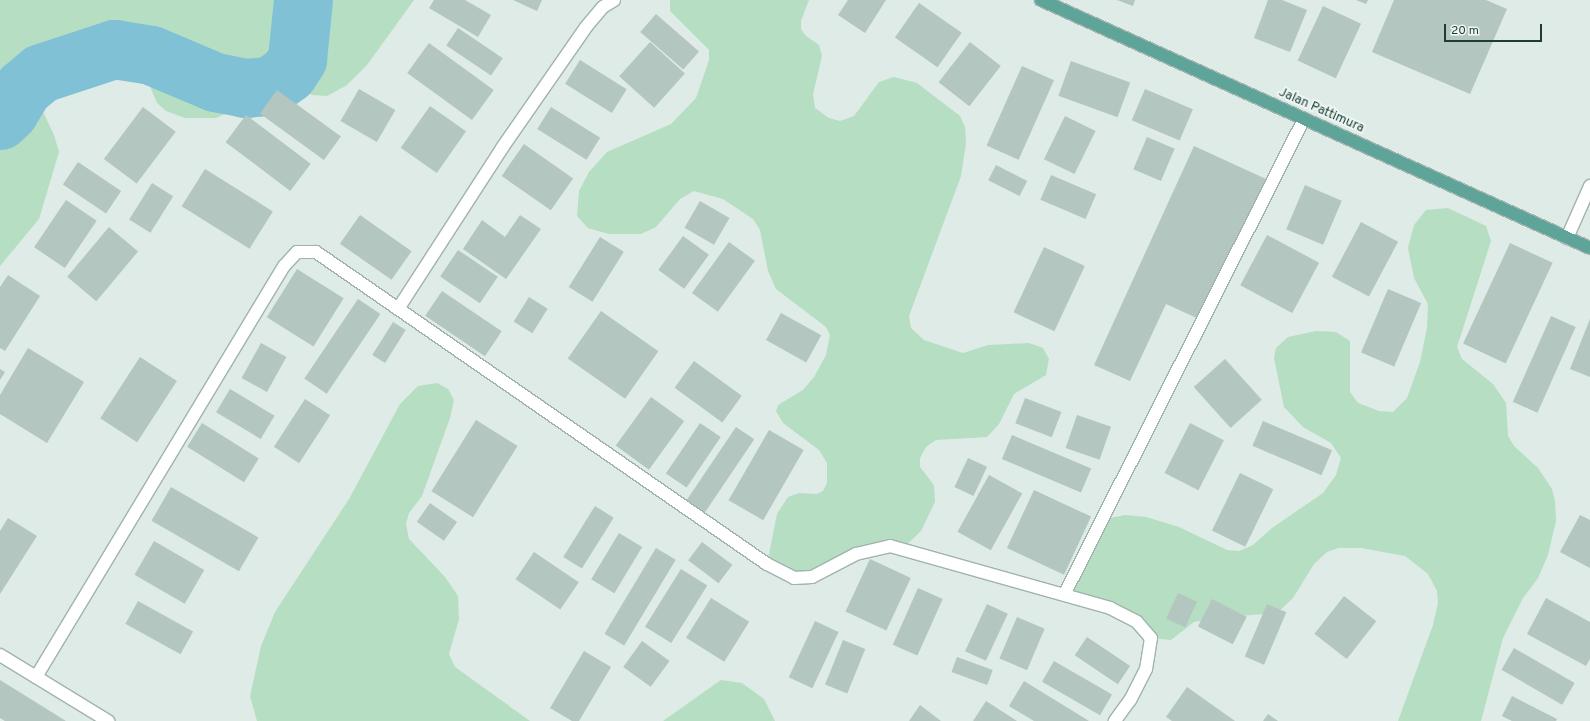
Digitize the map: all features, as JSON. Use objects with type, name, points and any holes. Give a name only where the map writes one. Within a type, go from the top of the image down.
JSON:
[{"type":"main road","name":"Jalan Pattimura","points":[[1041,0],[1590,248]]},
{"type":"street","points":[[398,309],[502,148],[586,27],[603,7],[614,0]]},
{"type":"street","points":[[1064,595],[1304,119]]},
{"type":"street","points":[[1567,238],[1590,186]]},
{"type":"street","points":[[36,677],[284,266],[297,252],[316,252],[767,564],[794,578],[812,577],[856,554],[890,546],[1110,608],[1137,622],[1151,638],[1146,669],[1130,700],[1115,721]]},
{"type":"street","points":[[0,655],[108,721]]},
{"type":"green space","points":[[0,0],[414,0],[367,65],[347,85],[327,96],[312,95],[284,76],[248,103],[216,118],[185,118],[166,111],[157,103],[149,84],[151,55],[114,49],[41,73],[37,99],[54,135],[59,152],[39,219],[0,266]]},
{"type":"green space","points":[[670,0],[809,0],[801,21],[801,29],[806,36],[819,45],[822,56],[813,94],[815,108],[829,118],[840,121],[854,116],[879,82],[894,77],[917,83],[960,116],[965,127],[966,143],[961,176],[909,316],[911,328],[924,340],[963,353],[988,345],[1029,343],[1043,348],[1049,359],[1046,375],[1014,394],[999,424],[987,437],[936,440],[926,447],[920,458],[920,467],[934,485],[935,502],[921,531],[901,550],[890,546],[812,577],[767,564],[777,514],[788,497],[799,493],[817,494],[823,491],[827,483],[827,463],[819,450],[783,423],[776,411],[778,405],[803,390],[814,377],[826,355],[830,335],[826,327],[776,289],[768,271],[760,230],[753,219],[723,199],[694,191],[680,199],[656,227],[641,234],[609,234],[588,228],[577,216],[579,191],[589,172],[607,152],[671,124],[696,98],[709,60],[709,50],[670,11]]},
{"type":"green space","points":[[1448,208],[1486,226],[1491,241],[1457,347],[1462,359],[1493,384],[1506,403],[1508,436],[1514,446],[1538,468],[1552,489],[1555,501],[1556,521],[1548,555],[1538,578],[1523,598],[1503,638],[1481,721],[1398,721],[1433,625],[1438,603],[1437,591],[1428,574],[1405,556],[1361,548],[1338,548],[1327,552],[1314,564],[1293,598],[1277,613],[1224,617],[1194,622],[1171,640],[1151,638],[1137,622],[1064,595],[1101,520],[1125,515],[1146,517],[1179,527],[1227,550],[1239,551],[1253,545],[1272,528],[1323,493],[1336,475],[1341,458],[1331,443],[1303,427],[1284,407],[1274,358],[1276,348],[1288,337],[1316,331],[1336,332],[1350,341],[1350,392],[1358,403],[1379,411],[1393,412],[1407,398],[1420,362],[1427,328],[1428,304],[1414,278],[1408,248],[1414,225],[1426,210]]},
{"type":"green space","points":[[437,383],[448,389],[454,400],[450,418],[422,496],[409,513],[406,524],[409,539],[445,577],[458,596],[459,619],[449,654],[455,667],[530,721],[257,721],[250,696],[261,646],[275,612],[349,499],[400,404],[418,386]]},
{"type":"green space","points":[[721,680],[742,683],[764,699],[775,721],[663,721]]},
{"type":"building","points":[[434,0],[465,0],[491,15],[478,37],[429,8]]},
{"type":"building","points":[[513,0],[542,0],[537,11]]},
{"type":"building","points":[[848,0],[886,0],[865,33],[838,15]]},
{"type":"building","points":[[1117,0],[1135,0],[1133,6]]},
{"type":"building","points":[[1268,0],[1282,0],[1307,10],[1290,52],[1254,38]]},
{"type":"building","points":[[1356,0],[1368,0],[1366,4]]},
{"type":"building","points":[[1394,0],[1486,0],[1507,9],[1470,94],[1372,52]]},
{"type":"building","points":[[919,3],[962,33],[938,67],[895,37]]},
{"type":"building","points":[[1323,6],[1361,24],[1336,78],[1298,60]]},
{"type":"building","points":[[656,14],[699,51],[683,70],[640,32]]},
{"type":"building","points":[[458,28],[503,58],[491,76],[446,45]]},
{"type":"building","points":[[650,42],[685,73],[654,108],[619,76]]},
{"type":"building","points":[[970,42],[1001,66],[969,106],[939,82]]},
{"type":"building","points":[[429,43],[494,90],[472,120],[407,73]]},
{"type":"building","points":[[580,60],[627,89],[612,113],[565,84]]},
{"type":"building","points":[[1071,61],[1130,83],[1118,117],[1058,96]]},
{"type":"building","points":[[1022,66],[1054,80],[1019,160],[987,145]]},
{"type":"building","points":[[359,89],[395,110],[377,142],[340,121]]},
{"type":"building","points":[[1145,89],[1193,109],[1180,141],[1132,120]]},
{"type":"building","points":[[277,90],[341,136],[324,160],[260,113]]},
{"type":"building","points":[[430,106],[466,131],[437,173],[401,148]]},
{"type":"building","points":[[143,107],[176,132],[137,184],[104,159]]},
{"type":"building","points":[[551,107],[600,138],[586,160],[537,129]]},
{"type":"building","points":[[246,115],[311,164],[290,191],[226,142]]},
{"type":"building","points":[[1065,116],[1096,131],[1075,174],[1044,159]]},
{"type":"building","points":[[1147,137],[1175,149],[1161,181],[1133,169]]},
{"type":"building","points":[[524,144],[573,178],[551,210],[502,176]]},
{"type":"building","points":[[1194,146],[1266,179],[1201,320],[1166,304],[1130,381],[1094,365]]},
{"type":"building","points":[[78,162],[121,191],[106,213],[63,184]]},
{"type":"building","points":[[996,165],[1027,181],[1019,196],[988,180]]},
{"type":"building","points":[[205,169],[273,211],[250,249],[182,206]]},
{"type":"building","points":[[1051,175],[1096,194],[1086,219],[1040,200]]},
{"type":"building","points":[[152,183],[173,196],[150,233],[129,219]]},
{"type":"building","points":[[1305,185],[1342,201],[1323,245],[1286,229]]},
{"type":"building","points":[[66,200],[97,221],[65,268],[34,247]]},
{"type":"building","points":[[700,201],[729,218],[714,245],[684,228]]},
{"type":"building","points":[[360,215],[412,251],[392,280],[340,244]]},
{"type":"building","points":[[520,215],[541,229],[506,279],[463,249],[482,220],[505,237]]},
{"type":"building","points":[[1361,222],[1398,242],[1369,296],[1332,277]]},
{"type":"building","points":[[109,227],[138,251],[96,301],[67,277]]},
{"type":"building","points":[[1267,235],[1319,263],[1292,313],[1240,285]]},
{"type":"building","points":[[683,236],[709,255],[684,289],[658,270]]},
{"type":"building","points":[[600,237],[624,252],[592,302],[569,287]]},
{"type":"building","points":[[729,242],[755,261],[718,312],[692,293]]},
{"type":"building","points":[[1510,243],[1553,263],[1506,363],[1463,344]]},
{"type":"building","points":[[1044,247],[1085,266],[1054,331],[1014,312]]},
{"type":"building","points":[[458,250],[498,277],[480,303],[440,277]]},
{"type":"building","points":[[297,269],[344,298],[313,346],[267,317]]},
{"type":"building","points":[[8,275],[40,296],[5,351],[0,348],[0,287]]},
{"type":"building","points":[[1388,289],[1421,303],[1394,367],[1361,353]]},
{"type":"building","points":[[442,291],[502,331],[485,356],[425,316]]},
{"type":"building","points":[[529,297],[548,309],[532,333],[514,322]]},
{"type":"building","points":[[358,299],[380,314],[327,394],[304,379]]},
{"type":"building","points":[[601,311],[658,351],[625,399],[568,359]]},
{"type":"building","points":[[781,313],[821,335],[806,362],[766,340]]},
{"type":"building","points":[[1551,316],[1576,327],[1537,413],[1513,402]]},
{"type":"building","points":[[1590,319],[1590,377],[1570,369]]},
{"type":"building","points":[[393,322],[406,330],[385,363],[372,355]]},
{"type":"building","points":[[261,343],[286,357],[267,392],[242,378]]},
{"type":"building","points":[[28,348],[84,382],[47,443],[0,414],[0,395]]},
{"type":"building","points":[[140,357],[177,381],[137,442],[100,418]]},
{"type":"building","points":[[1225,359],[1262,400],[1231,428],[1194,387]]},
{"type":"building","points":[[694,361],[742,396],[722,422],[675,388]]},
{"type":"building","points":[[0,369],[5,372],[0,380]]},
{"type":"building","points":[[230,389],[275,416],[261,439],[216,412]]},
{"type":"building","points":[[651,397],[684,421],[649,470],[616,446]]},
{"type":"building","points":[[1025,398],[1061,412],[1052,437],[1015,423]]},
{"type":"building","points":[[305,399],[330,415],[299,463],[274,447]]},
{"type":"building","points":[[1077,415],[1111,427],[1100,460],[1066,448]]},
{"type":"building","points":[[476,420],[518,446],[473,517],[431,491]]},
{"type":"building","points":[[1263,421],[1332,450],[1321,475],[1252,446]]},
{"type":"building","points":[[202,423],[259,459],[244,482],[187,447]]},
{"type":"building","points":[[700,423],[721,437],[687,488],[666,474]]},
{"type":"building","points":[[1190,423],[1224,440],[1198,490],[1165,473]]},
{"type":"building","points":[[736,427],[754,439],[705,512],[687,500]]},
{"type":"building","points":[[769,430],[804,450],[763,520],[728,500]]},
{"type":"building","points":[[1012,435],[1091,469],[1081,493],[1002,459]]},
{"type":"building","points":[[968,458],[987,467],[974,496],[954,487]]},
{"type":"building","points":[[1240,473],[1273,489],[1245,547],[1212,531]]},
{"type":"building","points":[[989,475],[1022,493],[991,550],[957,532]]},
{"type":"building","points":[[171,487],[258,538],[239,571],[152,521]]},
{"type":"building","points":[[1034,490],[1091,517],[1064,575],[1007,548]]},
{"type":"building","points":[[430,503],[457,522],[444,541],[417,522]]},
{"type":"building","points":[[595,506],[614,518],[582,569],[563,557]]},
{"type":"building","points":[[1580,515],[1590,520],[1590,568],[1560,552]]},
{"type":"building","points":[[8,518],[37,536],[0,594],[0,531]]},
{"type":"building","points":[[619,533],[642,547],[614,593],[591,579]]},
{"type":"building","points":[[154,541],[204,570],[185,604],[135,575]]},
{"type":"building","points":[[702,542],[732,565],[719,583],[688,560]]},
{"type":"building","points":[[656,548],[676,560],[624,646],[604,634]]},
{"type":"building","points":[[534,552],[579,582],[560,610],[516,579]]},
{"type":"building","points":[[870,559],[911,578],[886,631],[845,612]]},
{"type":"building","points":[[681,569],[707,585],[671,643],[645,627]]},
{"type":"building","points":[[918,588],[943,599],[917,656],[893,645]]},
{"type":"building","points":[[1178,593],[1197,602],[1185,627],[1166,618]]},
{"type":"building","points":[[1344,596],[1376,621],[1347,659],[1314,634]]},
{"type":"building","points":[[711,598],[749,622],[724,662],[686,638]]},
{"type":"building","points":[[1546,598],[1590,622],[1590,659],[1586,666],[1527,634]]},
{"type":"building","points":[[1212,599],[1247,617],[1233,644],[1198,627]]},
{"type":"building","points":[[138,601],[193,632],[180,654],[125,624]]},
{"type":"building","points":[[987,604],[1008,614],[986,661],[965,651]]},
{"type":"building","points":[[1267,604],[1286,612],[1264,665],[1245,656]]},
{"type":"building","points":[[1017,617],[1045,629],[1027,670],[999,658]]},
{"type":"building","points":[[815,621],[839,632],[812,688],[789,677]]},
{"type":"building","points":[[1087,637],[1130,666],[1118,684],[1075,655]]},
{"type":"building","points":[[843,640],[865,649],[847,693],[825,685]]},
{"type":"building","points":[[642,641],[670,661],[651,687],[623,667]]},
{"type":"building","points":[[1514,648],[1575,683],[1562,705],[1502,670]]},
{"type":"building","points":[[584,651],[611,667],[579,721],[572,721],[550,708]]},
{"type":"building","points":[[957,657],[993,670],[987,685],[952,672]]},
{"type":"building","points":[[1054,661],[1112,694],[1100,715],[1042,682]]},
{"type":"building","points":[[0,680],[66,721],[5,721],[0,718]]},
{"type":"building","points":[[1024,681],[1089,721],[1034,721],[1009,706]]},
{"type":"building","points":[[1187,687],[1235,721],[1172,721],[1166,717]]},
{"type":"building","points":[[1512,696],[1557,719],[1556,721],[1512,721],[1502,716]]},
{"type":"building","points":[[986,701],[1017,721],[973,721]]},
{"type":"building","points":[[920,705],[941,721],[909,721]]},
{"type":"building","points":[[1268,714],[1278,721],[1263,721]]},
{"type":"waterway","points":[[0,120],[9,111],[23,88],[41,73],[114,49],[151,55],[215,82],[245,88],[270,86],[288,73],[297,59],[303,0]]}]
